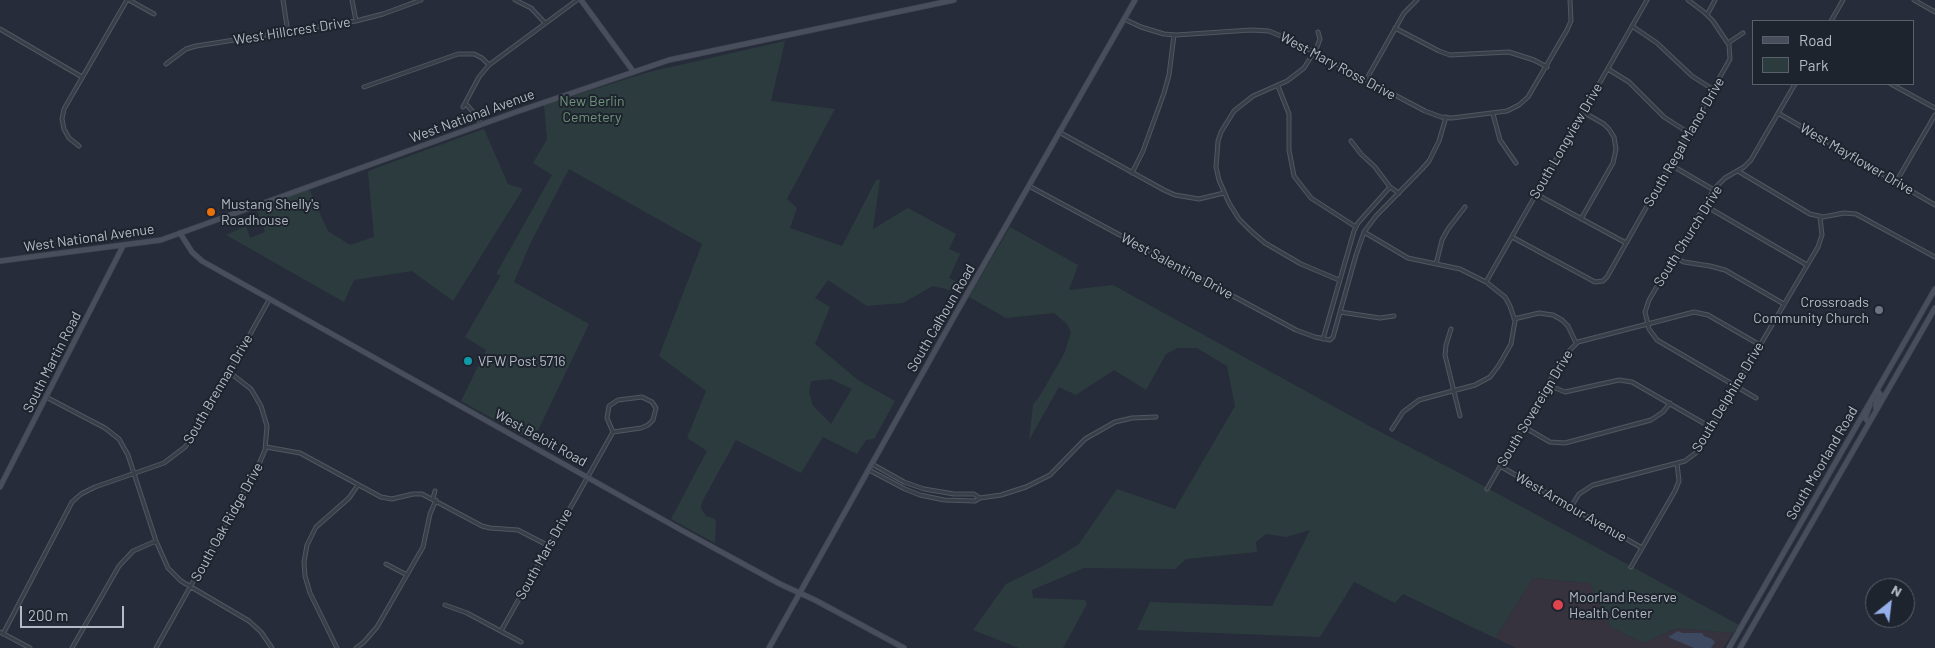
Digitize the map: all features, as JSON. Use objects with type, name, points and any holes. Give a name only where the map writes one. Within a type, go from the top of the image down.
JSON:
[{"type":"main road","points":[[581,0],[633,72]]},
{"type":"main road","name":"West National Avenue","points":[[0,261],[154,241],[633,72],[684,57],[954,0]]},
{"type":"main road","name":"South Calhoun Road","points":[[769,648],[1028,186],[1135,0]]},
{"type":"main road","name":"West Beloit Road","points":[[180,233],[192,252],[202,261],[269,300],[705,543],[904,648]]},
{"type":"main road","name":"South Martin Road","points":[[0,488],[123,246]]},
{"type":"main road","name":"South Moorland Road","points":[[1729,648],[1935,289]]},
{"type":"main road","name":"South Moorland Road","points":[[1740,648],[1935,308]]},
{"type":"main road","points":[[1876,410],[1876,402],[1880,394],[1877,390]]},
{"type":"main road","points":[[1869,423],[1866,418],[1870,402]]},
{"type":"main road","points":[[1791,540],[1800,544]]},
{"type":"street","points":[[79,146],[66,134],[62,119],[66,104],[128,0],[154,14]]},
{"type":"street","points":[[283,0],[288,33]]},
{"type":"street","points":[[352,0],[356,21]]},
{"type":"street","name":"West Hillcrest Drive","points":[[166,64],[186,49],[196,46],[356,21],[383,14],[421,0]]},
{"type":"street","points":[[515,0],[531,8],[546,23]]},
{"type":"street","points":[[481,125],[475,114],[464,105],[479,77],[489,65],[577,0]]},
{"type":"street","points":[[1366,80],[1404,13],[1417,0]]},
{"type":"street","name":"West Mary Ross Drive","points":[[1124,19],[1152,32],[1174,35],[1260,30],[1280,35],[1425,111],[1446,118],[1507,111],[1519,105],[1528,97],[1547,67],[1571,21],[1570,0]]},
{"type":"street","name":"South Longview Drive","points":[[1486,282],[1647,0]]},
{"type":"street","points":[[1688,0],[1707,15],[1728,43],[1743,33]]},
{"type":"street","points":[[1707,15],[1715,0]]},
{"type":"street","points":[[1832,20],[1843,0]]},
{"type":"street","points":[[1914,0],[1935,12]]},
{"type":"street","points":[[1632,26],[1657,43],[1692,76],[1714,90]]},
{"type":"street","points":[[1395,28],[1450,55],[1509,52],[1547,67]]},
{"type":"street","points":[[0,30],[82,77]]},
{"type":"street","points":[[1318,32],[1320,39],[1304,68],[1278,86],[1253,96],[1234,111],[1221,132],[1216,155],[1216,167],[1224,193],[1239,219],[1265,243],[1301,264],[1339,280]]},
{"type":"street","points":[[1132,173],[1143,150],[1164,93],[1169,75],[1174,35]]},
{"type":"street","name":"South Regal Manor Drive","points":[[1512,237],[1591,280],[1601,281],[1607,277],[1714,90],[1730,59],[1731,53],[1728,43]]},
{"type":"street","points":[[364,87],[458,54],[474,54],[482,58],[489,65]]},
{"type":"street","points":[[1608,69],[1629,82],[1664,116],[1689,133]]},
{"type":"street","name":"South Church Drive","points":[[1647,323],[1645,312],[1648,302],[1704,205],[1725,178],[1738,171],[1751,160],[1794,85]]},
{"type":"street","points":[[1893,85],[1935,108]]},
{"type":"street","points":[[1278,86],[1289,114],[1289,150],[1294,176],[1311,198],[1356,227]]},
{"type":"street","points":[[1581,219],[1613,164],[1616,149],[1614,137],[1609,129],[1583,112]]},
{"type":"street","name":"West Mayflower Drive","points":[[1778,113],[1935,205]]},
{"type":"street","points":[[1493,114],[1500,140],[1516,163]]},
{"type":"street","points":[[1896,182],[1935,115]]},
{"type":"street","points":[[1325,340],[1333,337],[1364,232],[1376,216],[1422,169],[1432,156],[1446,118]]},
{"type":"street","points":[[1059,132],[1164,190],[1188,198],[1209,198],[1224,193]]},
{"type":"street","points":[[1350,141],[1375,167],[1390,188],[1399,192]]},
{"type":"street","points":[[1671,165],[1714,190]]},
{"type":"street","points":[[1738,171],[1806,213],[1820,217],[1844,213],[1856,214],[1935,257]]},
{"type":"street","name":"West Salentine Drive","points":[[1028,186],[1296,330],[1325,340]]},
{"type":"street","points":[[1325,340],[1339,280],[1356,227],[1390,188]]},
{"type":"street","points":[[1536,194],[1626,243]]},
{"type":"street","points":[[1704,205],[1807,265]]},
{"type":"street","points":[[1436,264],[1440,245],[1446,232],[1466,207]]},
{"type":"street","name":"South Delphine Drive","points":[[1571,507],[1579,494],[1593,485],[1677,463],[1689,459],[1697,452],[1820,241],[1822,230],[1820,217]]},
{"type":"street","points":[[1364,232],[1408,258],[1460,269],[1486,282],[1505,297],[1514,318],[1511,344],[1495,371],[1482,382],[1425,397],[1412,403],[1403,412],[1392,429]]},
{"type":"street","points":[[1674,257],[1684,262],[1725,270],[1784,304]]},
{"type":"street","name":"South Brennan Drive","points":[[2,633],[72,502],[87,490],[164,464],[185,447],[196,432],[269,300]]},
{"type":"street","points":[[1340,312],[1380,318],[1394,316]]},
{"type":"street","name":"South Sovereign Drive","points":[[1487,489],[1565,355],[1576,343],[1686,313],[1697,312],[1708,315],[1760,345]]},
{"type":"street","points":[[1514,318],[1539,313],[1552,315],[1568,326],[1576,343]]},
{"type":"street","points":[[1647,323],[1651,333],[1657,340],[1756,398]]},
{"type":"street","points":[[1452,329],[1445,351],[1460,416]]},
{"type":"street","name":"South Oak Ridge Drive","points":[[156,648],[260,464],[266,447],[267,426],[261,406],[251,389],[229,372]]},
{"type":"street","points":[[1548,385],[1559,391],[1570,392],[1626,380],[1637,384],[1712,428]]},
{"type":"street","points":[[46,397],[114,434],[126,450],[156,541],[164,562],[170,571],[190,587],[249,621],[261,632],[272,648]]},
{"type":"street","points":[[642,397],[652,402],[656,408],[655,415],[648,425],[642,428],[613,432],[607,412],[613,402],[642,397]]},
{"type":"street","points":[[1524,426],[1550,442],[1565,443],[1651,420],[1660,415],[1670,403]]},
{"type":"street","points":[[868,470],[920,495],[950,500],[975,501],[980,498],[1018,489],[1050,475],[1085,439],[1115,422],[1132,418],[1156,417]]},
{"type":"street","name":"South Mars Drive","points":[[501,631],[613,432]]},
{"type":"street","points":[[266,447],[300,453],[370,492],[387,499],[418,494],[434,499],[482,526],[518,530],[548,546]]},
{"type":"street","points":[[1630,567],[1677,486],[1679,474],[1677,463]]},
{"type":"street","points":[[872,464],[904,482],[922,489],[950,494],[974,494],[980,498]]},
{"type":"street","name":"West Armour Avenue","points":[[1500,466],[1642,548]]},
{"type":"street","points":[[337,648],[310,593],[305,576],[304,562],[307,545],[314,530],[349,498],[358,485]]},
{"type":"street","points":[[920,495],[922,489]]},
{"type":"street","points":[[356,648],[377,627],[423,547],[435,491]]},
{"type":"street","points":[[950,494],[950,500]]},
{"type":"street","points":[[72,648],[112,575],[124,559],[133,551],[156,541]]},
{"type":"street","points":[[386,564],[407,575]]},
{"type":"street","points":[[445,605],[467,613],[521,642]]},
{"type":"street","points":[[2,633],[30,648]]},
{"type":"shaded area","name":"Moorland Reserve Health Center","points":[[1533,578],[1590,583],[1610,627],[1643,643],[1677,628],[1733,633],[1723,648],[1516,648],[1495,638]]},
{"type":"green space","name":"New Berlin Cemetery","points":[[785,41],[771,101],[835,109],[787,199],[797,208],[790,228],[842,246],[876,180],[880,179],[873,229],[908,208],[956,234],[949,249],[960,254],[949,278],[959,283],[968,281],[962,293],[933,286],[903,303],[867,306],[828,280],[815,298],[830,307],[815,344],[858,380],[895,401],[874,439],[866,440],[857,454],[823,437],[801,473],[736,440],[702,502],[701,508],[706,516],[715,519],[716,522],[715,543],[671,519],[707,451],[687,438],[706,391],[659,356],[702,244],[569,169],[531,242],[514,282],[589,324],[533,441],[461,401],[486,350],[465,337],[501,275],[496,274],[552,175],[533,163],[547,139],[544,105],[649,72]],"holes":[[[831,379],[852,389],[831,424],[813,406],[809,392],[811,381]]]},
{"type":"green space","points":[[484,129],[508,184],[523,189],[453,301],[412,271],[354,280],[344,302],[226,235],[246,226],[250,238],[265,232],[256,207],[309,189],[328,231],[350,245],[374,237],[368,171]]},
{"type":"green space","points":[[1010,227],[1078,265],[1069,290],[1113,285],[1373,428],[1739,625],[1733,633],[1677,628],[1643,643],[1610,627],[1590,583],[1533,578],[1495,638],[1403,594],[1395,603],[1354,582],[1320,637],[1137,630],[1150,602],[1272,606],[1310,530],[1286,537],[1266,534],[1256,542],[1257,552],[1186,559],[1175,569],[1084,568],[1032,590],[1033,598],[1085,600],[1087,604],[1063,648],[1019,648],[973,630],[1006,584],[1043,566],[1078,545],[1117,489],[1175,509],[1235,406],[1227,366],[1197,348],[1178,348],[1166,354],[1146,390],[1114,370],[1076,395],[1059,387],[1029,440],[1033,405],[1065,352],[1071,332],[1067,324],[1054,313],[1006,318],[969,297]]},
{"type":"water","points":[[1678,631],[1682,633],[1702,633],[1715,642],[1711,648],[1694,648],[1668,637]]},
{"type":"place","name":"Mustang Shelly's Roadhouse","points":[[211,212]]},
{"type":"place","name":"Crossroads Community Church","points":[[1879,310]]},
{"type":"place","name":"VFW Post 5716","points":[[468,361]]},
{"type":"place","name":"Moorland Reserve Health Center","points":[[1558,605]]}]
